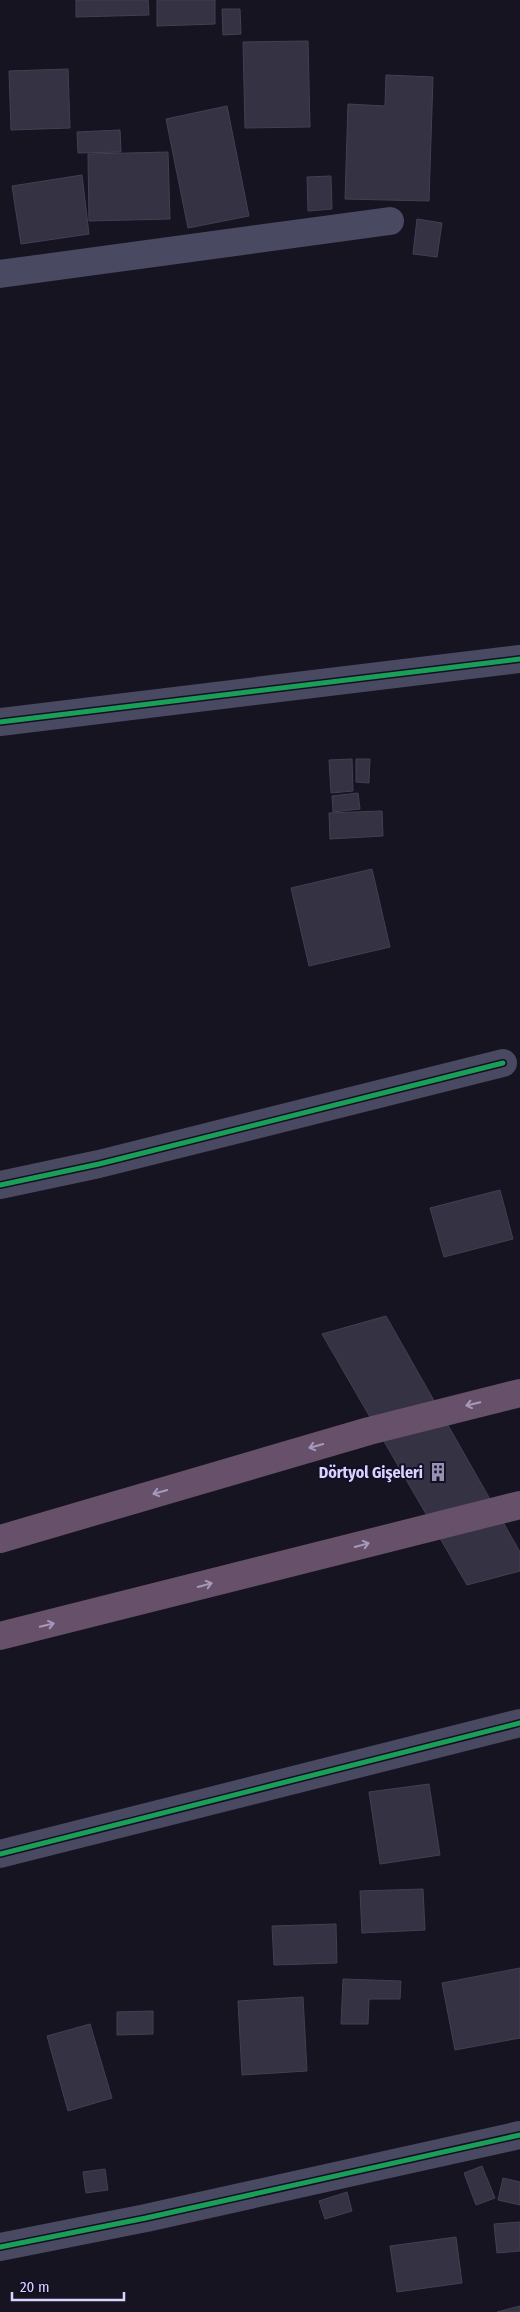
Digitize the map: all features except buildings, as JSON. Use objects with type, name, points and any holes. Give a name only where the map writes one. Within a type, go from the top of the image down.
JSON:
[{"type":"highway","points":[[0,1538],[369,1431],[520,1393]]},
{"type":"highway","points":[[0,1636],[520,1505]]},
{"type":"street","points":[[0,274],[390,221]]},
{"type":"street","points":[[0,722],[520,659]]},
{"type":"street","points":[[0,1185],[99,1164],[503,1063]]},
{"type":"street","points":[[0,1854],[520,1723]]},
{"type":"street","points":[[0,2247],[146,2218],[520,2135]]},
{"type":"cycle path","points":[[0,722],[520,659]]},
{"type":"cycle path","points":[[0,1185],[99,1164],[503,1063]]},
{"type":"cycle path","points":[[0,1854],[520,1723]]},
{"type":"cycle path","points":[[0,2247],[146,2218],[520,2135]]},
{"type":"place","name":"Dörtyol Gişeleri","points":[[438,1472]]}]
